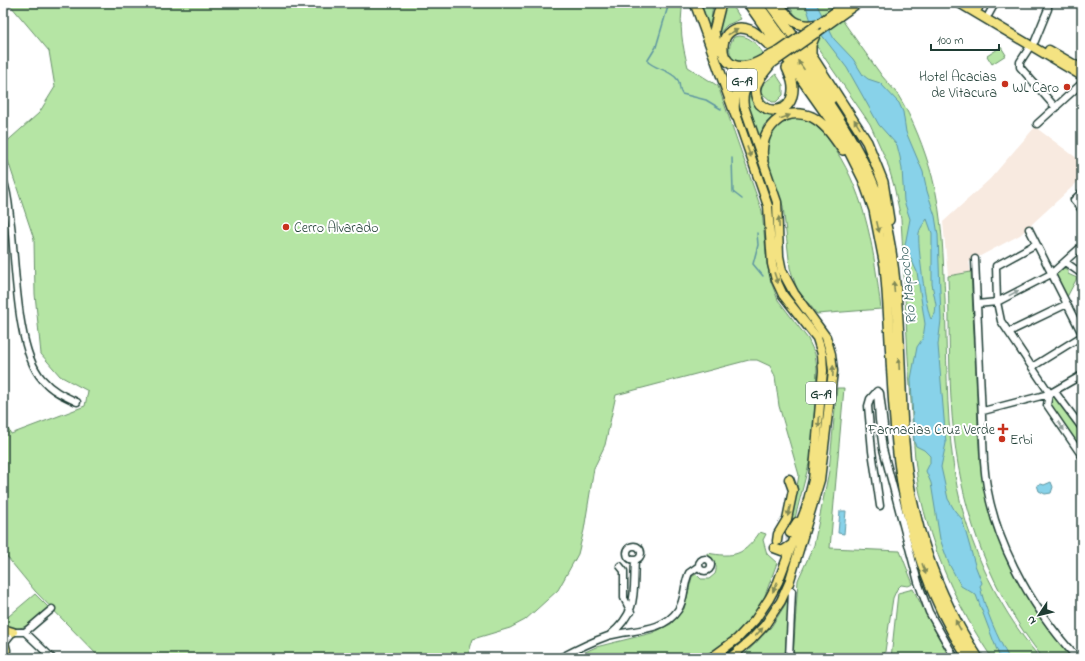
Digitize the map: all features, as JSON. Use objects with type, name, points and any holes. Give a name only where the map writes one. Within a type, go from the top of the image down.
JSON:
[{"type":"highway","points":[[695,3],[736,116]]},
{"type":"highway","points":[[721,3],[714,26],[714,41],[728,85],[732,106]]},
{"type":"highway","points":[[742,3],[772,57]]},
{"type":"highway","points":[[748,3],[846,146],[863,179],[874,210],[883,254],[897,450],[903,491],[915,538],[929,583],[947,623],[968,658]]},
{"type":"highway","points":[[757,3],[847,134],[864,164],[877,195]]},
{"type":"highway","points":[[769,3],[797,41],[862,146],[873,170],[877,195],[891,255]]},
{"type":"highway","points":[[778,3],[789,19],[796,24],[817,28],[811,45],[811,52],[859,126],[877,164],[887,200],[904,442],[911,491],[924,544],[938,585],[957,623],[978,658]]},
{"type":"highway","points":[[772,57],[749,66],[736,66],[725,57],[722,48],[724,40],[731,31],[744,28],[754,31],[772,57],[787,68],[846,146]]},
{"type":"highway","points":[[772,57],[759,79],[755,90],[758,102],[764,108],[771,110],[782,109],[792,98],[793,83],[787,68]]},
{"type":"highway","points":[[763,159],[763,141],[772,124],[790,115],[806,115],[826,127],[863,179]]},
{"type":"main road","points":[[817,28],[847,3]]},
{"type":"main road","points":[[794,44],[858,3]]},
{"type":"main road","points":[[959,3],[1082,69]]},
{"type":"main road","points":[[973,5],[1082,76]]},
{"type":"main road","name":"G-19","points":[[711,658],[736,639],[755,620],[769,599],[792,545],[807,515],[815,466],[823,371],[822,354],[817,338],[783,296],[776,280],[772,264],[768,206],[736,116],[735,95],[740,83],[747,74],[794,44]]},
{"type":"main road","name":"G-19","points":[[730,658],[758,633],[781,601],[789,583],[807,515],[821,472],[832,379],[832,359],[830,348],[823,331],[794,293],[782,270],[779,256],[777,202],[743,102],[745,90],[772,57],[794,44]]},
{"type":"main road","points":[[777,541],[778,534],[787,519],[793,490],[789,479]]},
{"type":"main road","points":[[790,533],[807,515]]},
{"type":"main road","points":[[807,515],[807,542]]},
{"type":"main road","points":[[785,563],[774,548],[783,551],[792,545]]},
{"type":"main road","points":[[3,629],[13,632]]},
{"type":"main road","points":[[4,640],[5,658]]},
{"type":"street","points":[[989,14],[996,3]]},
{"type":"street","points":[[1048,3],[1048,9],[1033,44],[1020,62],[1020,67],[1056,108]]},
{"type":"street","points":[[1037,124],[1082,83]]},
{"type":"street","points":[[3,180],[9,204],[22,328],[28,356],[37,373],[45,383],[57,393],[77,402]]},
{"type":"street","points":[[1082,192],[1074,200],[1082,210]]},
{"type":"street","points":[[1029,229],[1082,335],[1032,367]]},
{"type":"street","points":[[1036,244],[996,266],[997,302],[1000,318],[1051,393],[1082,428]]},
{"type":"street","points":[[977,304],[997,302],[1051,274],[1082,246]]},
{"type":"street","points":[[975,259],[983,411],[984,474],[992,506],[1002,537],[1013,563],[1032,600],[1053,630],[1076,658]]},
{"type":"street","points":[[1065,262],[1082,274]]},
{"type":"street","points":[[1009,332],[1067,304]]},
{"type":"street","points":[[983,411],[1051,393],[1082,376]]},
{"type":"street","points":[[880,506],[872,451],[868,406],[870,399],[877,391],[881,395],[889,473],[923,597],[941,634],[955,658]]},
{"type":"street","points":[[1047,405],[1051,393]]},
{"type":"street","points":[[1036,398],[1042,400],[1047,405],[1082,456]]},
{"type":"street","points":[[609,636],[623,623],[631,612],[636,560]]},
{"type":"street","points":[[620,566],[624,571],[624,598],[631,612]]},
{"type":"street","points":[[560,658],[578,648],[609,636],[648,628],[669,620],[683,602],[689,573],[699,566]]},
{"type":"street","points":[[789,658],[792,592]]},
{"type":"street","points":[[4,640],[13,632],[24,632],[52,609]]},
{"type":"street","points":[[24,632],[52,658]]},
{"type":"shaded area","points":[[1035,127],[1082,162],[1082,178],[1020,235],[969,262],[971,272],[948,276],[943,222],[990,179]]},
{"type":"green space","points":[[3,3],[683,3],[681,19],[682,35],[688,67],[718,86],[762,211],[767,263],[771,282],[778,300],[808,339],[815,354],[817,369],[812,452],[795,518],[791,520],[799,475],[779,406],[775,376],[770,366],[757,360],[749,360],[616,395],[605,445],[594,468],[584,530],[578,554],[558,590],[525,620],[510,628],[473,639],[467,658],[100,658],[35,591],[3,552],[3,420],[11,434],[85,406],[88,391],[60,376],[41,354],[35,294],[34,239],[5,152],[3,153],[3,145],[39,113],[55,87],[49,51],[11,6],[3,8]]},
{"type":"green space","points":[[701,3],[713,3],[710,31]]},
{"type":"green space","points":[[726,3],[731,3],[741,19],[727,25],[718,35]]},
{"type":"green space","points":[[787,3],[831,3],[882,76],[898,95],[909,114],[922,144],[936,191],[942,237],[949,422],[957,489],[972,541],[995,591],[1023,637],[1040,658],[992,658],[968,619],[938,555],[924,511],[916,467],[908,356],[901,219],[894,186],[887,162],[870,124]]},
{"type":"green space","points":[[740,36],[750,39],[763,53],[745,62],[732,60],[730,51],[731,43],[734,37]]},
{"type":"green space","points":[[1001,47],[1006,55],[992,64],[987,56]]},
{"type":"green space","points":[[776,74],[783,85],[783,95],[776,102],[772,102],[763,94],[764,99],[771,105],[762,100],[759,96],[759,92],[764,83]]},
{"type":"green space","points":[[754,82],[753,95],[776,113],[764,125],[759,141],[746,100],[748,92]]},
{"type":"green space","points":[[786,99],[787,100],[776,107],[771,105],[776,105]]},
{"type":"green space","points":[[796,117],[803,119],[819,128],[835,149],[855,187],[862,206],[872,246],[881,309],[817,314],[797,289],[790,268],[783,206],[766,157],[765,145],[775,125]]},
{"type":"green space","points":[[1064,268],[1068,270],[1068,274],[1077,278],[1067,297],[1056,275]]},
{"type":"green space","points":[[971,272],[979,451],[981,471],[988,506],[1005,553],[1028,597],[1072,658],[1043,658],[1025,633],[1009,608],[995,581],[973,525],[965,496],[958,466],[952,416],[948,276]]},
{"type":"green space","points":[[837,388],[844,388],[830,548],[900,551],[913,584],[908,586],[901,585],[897,589],[893,598],[884,658],[793,658],[798,580],[814,545],[829,471]]},
{"type":"green space","points":[[1051,396],[1056,397],[1082,430],[1082,453],[1047,402]]},
{"type":"green space","points":[[760,532],[766,534],[763,540],[767,554],[777,563],[764,598],[756,612],[726,643],[700,658],[572,658],[596,647],[652,633],[671,624],[684,609],[692,577],[696,574],[701,579],[709,579],[715,574],[715,564],[707,557],[707,553],[732,555],[738,553],[749,546]]},
{"type":"green space","points":[[913,589],[950,658],[891,658],[898,593]]},
{"type":"green space","points":[[789,593],[785,658],[741,658],[771,627],[785,605]]},
{"type":"green space","points":[[35,594],[49,608],[28,625],[16,628],[3,624],[3,621]]},
{"type":"water","points":[[805,3],[816,3],[834,39],[853,59],[863,75],[868,79],[880,83],[899,103],[903,112],[906,132],[923,172],[935,216],[938,235],[941,320],[938,345],[946,443],[941,467],[948,499],[962,519],[975,565],[982,583],[980,586],[988,613],[1000,642],[1009,658],[1000,658],[976,595],[961,586],[949,564],[940,539],[931,483],[926,471],[930,463],[930,456],[924,450],[916,446],[914,442],[911,379],[917,347],[923,338],[925,324],[917,272],[905,245],[910,219],[904,201],[902,169],[897,145],[879,125],[847,68],[811,21]],"holes":[[[927,219],[932,233],[932,284],[936,305],[935,314],[931,319],[924,291],[919,239],[920,229]]]},
{"type":"water","points":[[1051,482],[1053,487],[1051,493],[1045,494],[1039,491],[1037,485],[1044,485]]},
{"type":"water","points":[[840,511],[846,511],[844,534],[838,533]]},
{"type":"waterway","points":[[669,3],[656,47],[648,62],[674,76],[678,81],[682,94],[706,100],[721,109]]},
{"type":"waterway","points":[[732,158],[733,192],[742,199]]},
{"type":"waterway","points":[[757,233],[758,245],[753,264],[763,276]]},
{"type":"tunnel","points":[[790,533],[789,543],[794,550]]},
{"type":"tunnel","points":[[777,541],[783,548],[792,551],[800,549],[807,542]]},
{"type":"place","name":"Hotel Acacias de Vitacura","points":[[1005,84]]},
{"type":"place","name":"WL Caro","points":[[1067,87]]},
{"type":"place","name":"Cerro Alvarado","points":[[286,227]]},
{"type":"place","name":"Farmacias Cruz Verde","points":[[1003,429]]},
{"type":"place","name":"Erbi","points":[[1002,439]]},
{"type":"water label","name":"Río Mapocho","points":[[907,286]]}]
